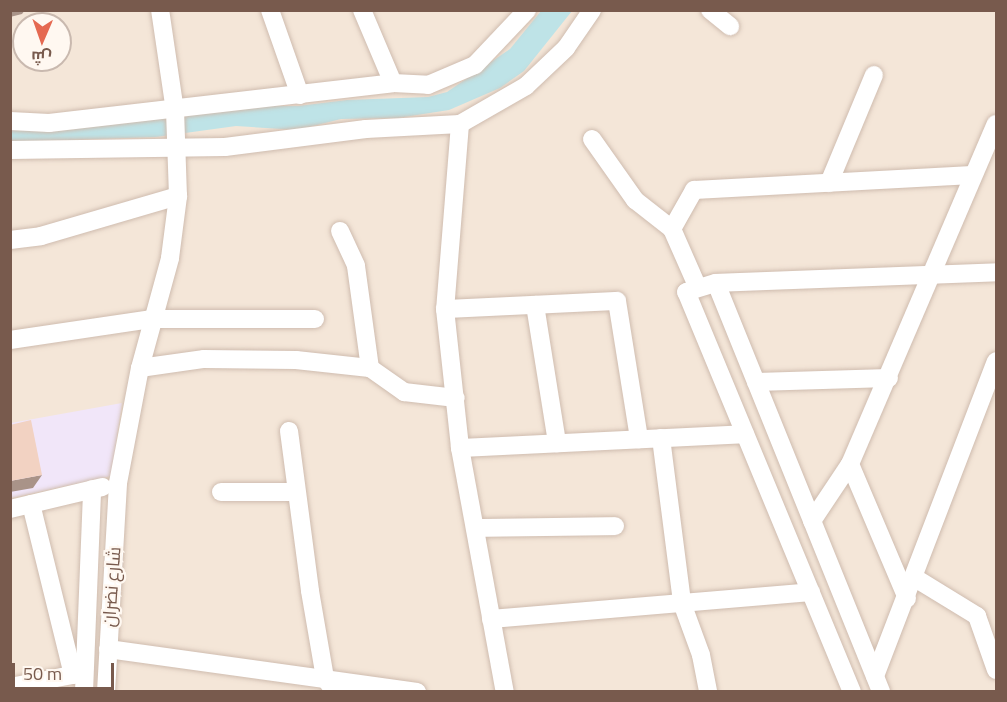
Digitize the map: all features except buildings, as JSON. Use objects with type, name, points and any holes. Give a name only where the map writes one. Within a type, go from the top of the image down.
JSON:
[{"type":"street","name":"شارع نضران","points":[[106,692],[118,483],[140,368],[170,258],[178,196],[178,147],[160,10]]},
{"type":"street","points":[[270,10],[300,94]]},
{"type":"street","points":[[362,10],[393,83]]},
{"type":"street","points":[[10,150],[178,147],[366,129],[460,124],[525,86],[566,48],[592,10]]},
{"type":"street","points":[[710,10],[730,26]]},
{"type":"street","points":[[10,121],[49,123],[393,83],[428,85],[475,65],[516,15]]},
{"type":"street","points":[[829,183],[874,75]]},
{"type":"street","points":[[460,124],[445,309],[460,448],[505,692]]},
{"type":"street","points":[[812,521],[850,464],[934,275],[996,124]]},
{"type":"street","points":[[592,139],[635,200],[672,229],[745,434],[852,692]]},
{"type":"street","points":[[672,229],[694,190],[973,176]]},
{"type":"street","points":[[10,240],[41,236],[178,196]]},
{"type":"street","points":[[340,231],[356,266],[370,368]]},
{"type":"street","points":[[692,290],[716,283],[996,272]]},
{"type":"street","points":[[716,283],[878,684]]},
{"type":"street","points":[[445,309],[617,301],[639,439]]},
{"type":"street","points":[[535,305],[557,443]]},
{"type":"street","points":[[10,340],[152,319],[315,319]]},
{"type":"street","points":[[140,368],[249,358],[370,368],[404,392],[456,398]]},
{"type":"street","points":[[878,684],[907,598],[996,361]]},
{"type":"street","points":[[756,382],[889,378]]},
{"type":"street","points":[[289,431],[295,492],[332,688]]},
{"type":"street","points":[[460,448],[745,434]]},
{"type":"street","points":[[661,438],[682,603],[701,655],[708,692]]},
{"type":"street","points":[[850,464],[907,598]]},
{"type":"street","points":[[10,509],[118,483]]},
{"type":"street","name":"شارع نضران","points":[[84,692],[77,674],[92,489]]},
{"type":"street","points":[[221,492],[295,492]]},
{"type":"street","points":[[10,687],[77,674],[31,504]]},
{"type":"street","points":[[475,528],[615,526]]},
{"type":"street","points":[[915,578],[977,616],[995,660]]},
{"type":"street","points":[[491,619],[811,592]]},
{"type":"street","points":[[108,649],[332,688],[417,692]]},
{"type":"shaded area","points":[[11,11],[996,11],[996,691],[11,691]]},
{"type":"shaded area","points":[[122,403],[111,476],[11,498],[11,423]]},
{"type":"water","points":[[541,11],[572,11],[524,71],[500,88],[449,110],[398,118],[341,119],[297,130],[236,126],[156,137],[11,142],[10,126],[254,106],[298,106],[347,100],[428,97],[447,92],[510,49]]}]
